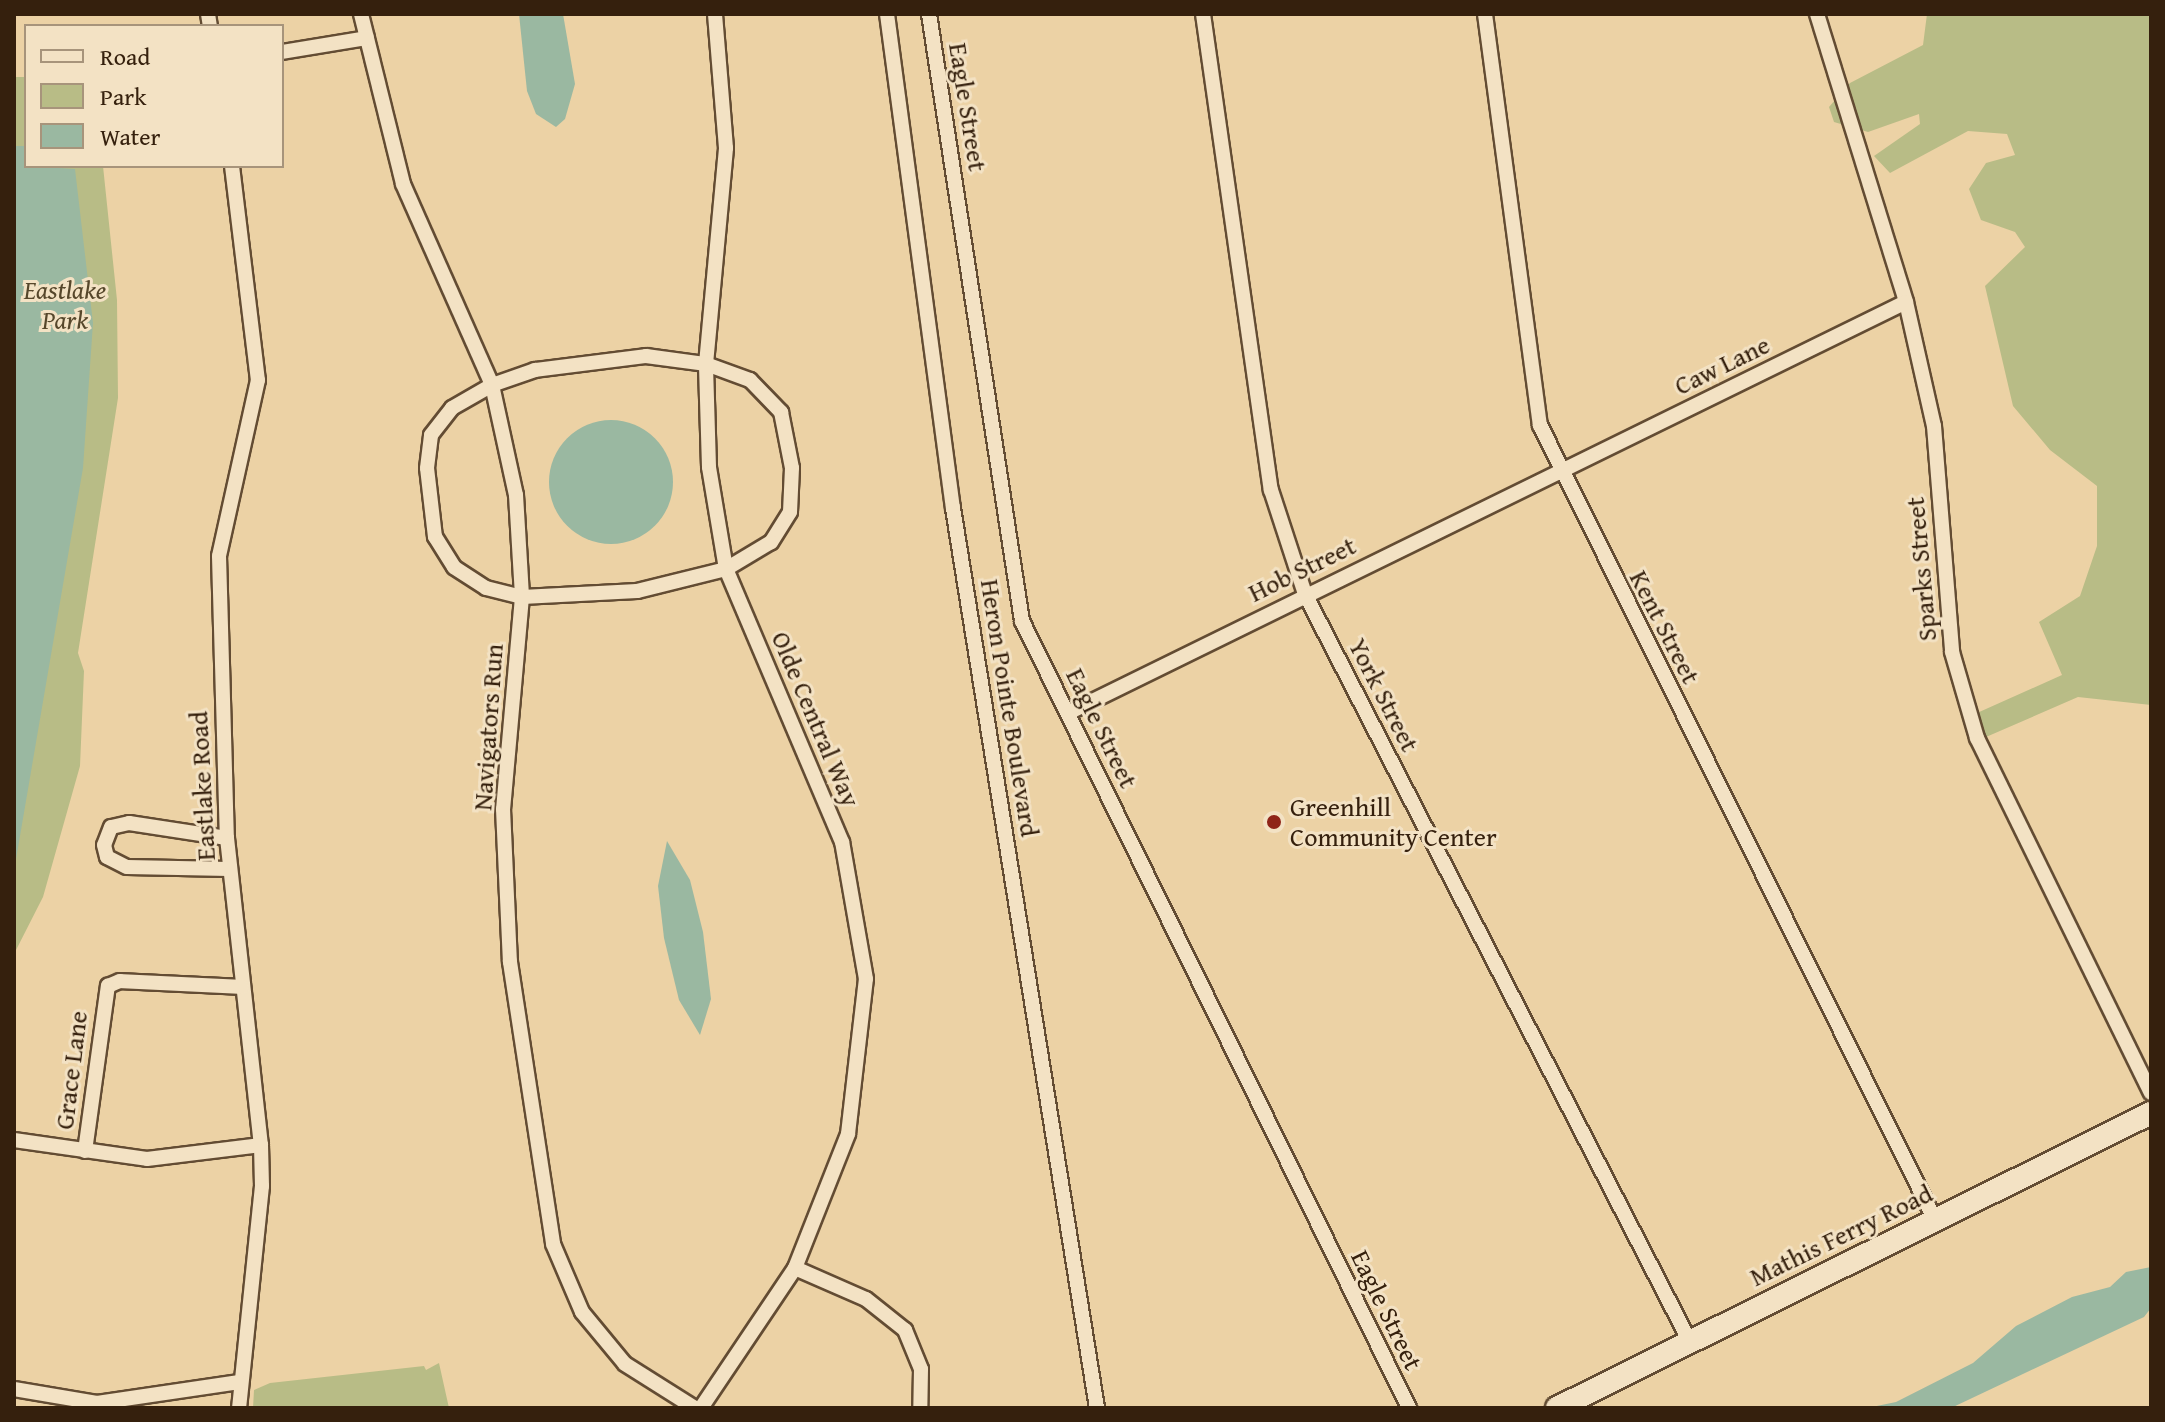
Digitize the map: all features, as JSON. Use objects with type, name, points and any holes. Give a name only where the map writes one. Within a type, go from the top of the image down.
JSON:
[{"type":"main road","name":"Mathis Ferry Road","points":[[1557,1408],[2151,1113]]},
{"type":"street","name":"Navigators Run","points":[[361,14],[403,184],[492,385],[516,495],[522,597],[503,809],[510,962],[553,1244],[582,1312],[625,1364],[698,1408]]},
{"type":"street","name":"Olde Central Way","points":[[698,1408],[795,1268],[848,1134],[866,979],[842,842],[726,569],[709,467],[706,364],[726,148],[715,14]]},
{"type":"street","name":"Heron Pointe Boulevard","points":[[887,14],[953,508],[1097,1408]]},
{"type":"street","name":"Eagle Street","points":[[929,14],[1022,621],[1409,1408]]},
{"type":"street","name":"York Street","points":[[1203,14],[1271,490],[1305,594],[1690,1342]]},
{"type":"street","name":"Kent Street","points":[[1485,14],[1540,425],[1935,1220]]},
{"type":"street","name":"Sparks Street","points":[[1817,14],[1906,302],[1934,426],[1952,652],[1977,738],[2151,1093]]},
{"type":"street","points":[[284,52],[367,38]]},
{"type":"street","name":"Eastlake Road","points":[[232,168],[258,380],[219,556],[229,869],[261,1145],[262,1186],[239,1382],[239,1408]]},
{"type":"street","name":"Caw Lane","points":[[1560,470],[1906,302]]},
{"type":"street","points":[[646,356],[706,364],[750,380],[781,412],[792,468],[790,512],[771,542],[726,569],[637,591],[522,597],[486,588],[454,567],[435,537],[427,468],[431,435],[452,408],[492,385],[535,370],[646,356]]},
{"type":"street","name":"Hob Street","points":[[1068,713],[1560,470]]},
{"type":"street","points":[[227,838],[129,823],[111,827],[104,845],[107,857],[127,867],[229,869]]},
{"type":"street","name":"Grace Lane","points":[[85,1151],[108,986],[120,981],[242,987]]},
{"type":"street","points":[[14,1140],[147,1159],[261,1145]]},
{"type":"street","points":[[795,1268],[866,1299],[905,1330],[921,1369],[920,1408]]},
{"type":"street","points":[[14,1389],[97,1403],[239,1382]]},
{"type":"green space","points":[[1927,14],[2151,14],[2151,705],[2078,697],[1986,737],[1977,713],[2062,675],[2039,622],[2080,596],[2097,546],[2097,486],[2050,450],[2013,406],[1985,286],[2025,247],[2015,232],[1981,220],[1969,189],[1986,163],[2015,155],[2007,134],[1968,131],[1890,173],[1874,156],[1920,124],[1919,114],[1868,132],[1834,122],[1829,107],[1850,83],[1923,45]]},
{"type":"green space","name":"Eastlake Park","points":[[14,77],[24,77],[24,168],[103,168],[117,300],[118,398],[78,653],[84,671],[80,766],[43,897],[14,954]]},
{"type":"green space","points":[[439,1363],[449,1408],[253,1408],[254,1390],[270,1383],[424,1366],[426,1370]]},
{"type":"water","points":[[519,14],[563,14],[575,84],[565,119],[556,127],[536,114],[527,91]]},
{"type":"water","points":[[14,146],[24,146],[24,168],[75,169],[93,323],[83,468],[14,871]]},
{"type":"water","points":[[611,420],[635,425],[655,438],[668,458],[673,482],[668,506],[655,526],[635,539],[611,544],[587,539],[567,526],[554,506],[549,482],[554,458],[567,438],[587,425]]},
{"type":"water","points":[[667,841],[690,880],[703,932],[711,999],[700,1035],[679,1000],[664,938],[658,886]]},
{"type":"water","points":[[2151,1267],[2151,1308],[2144,1317],[1951,1408],[1867,1408],[1896,1402],[1973,1363],[2016,1326],[2072,1297],[2110,1287],[2126,1272]]},
{"type":"place","name":"Greenhill Community Center","points":[[1274,822]]}]
